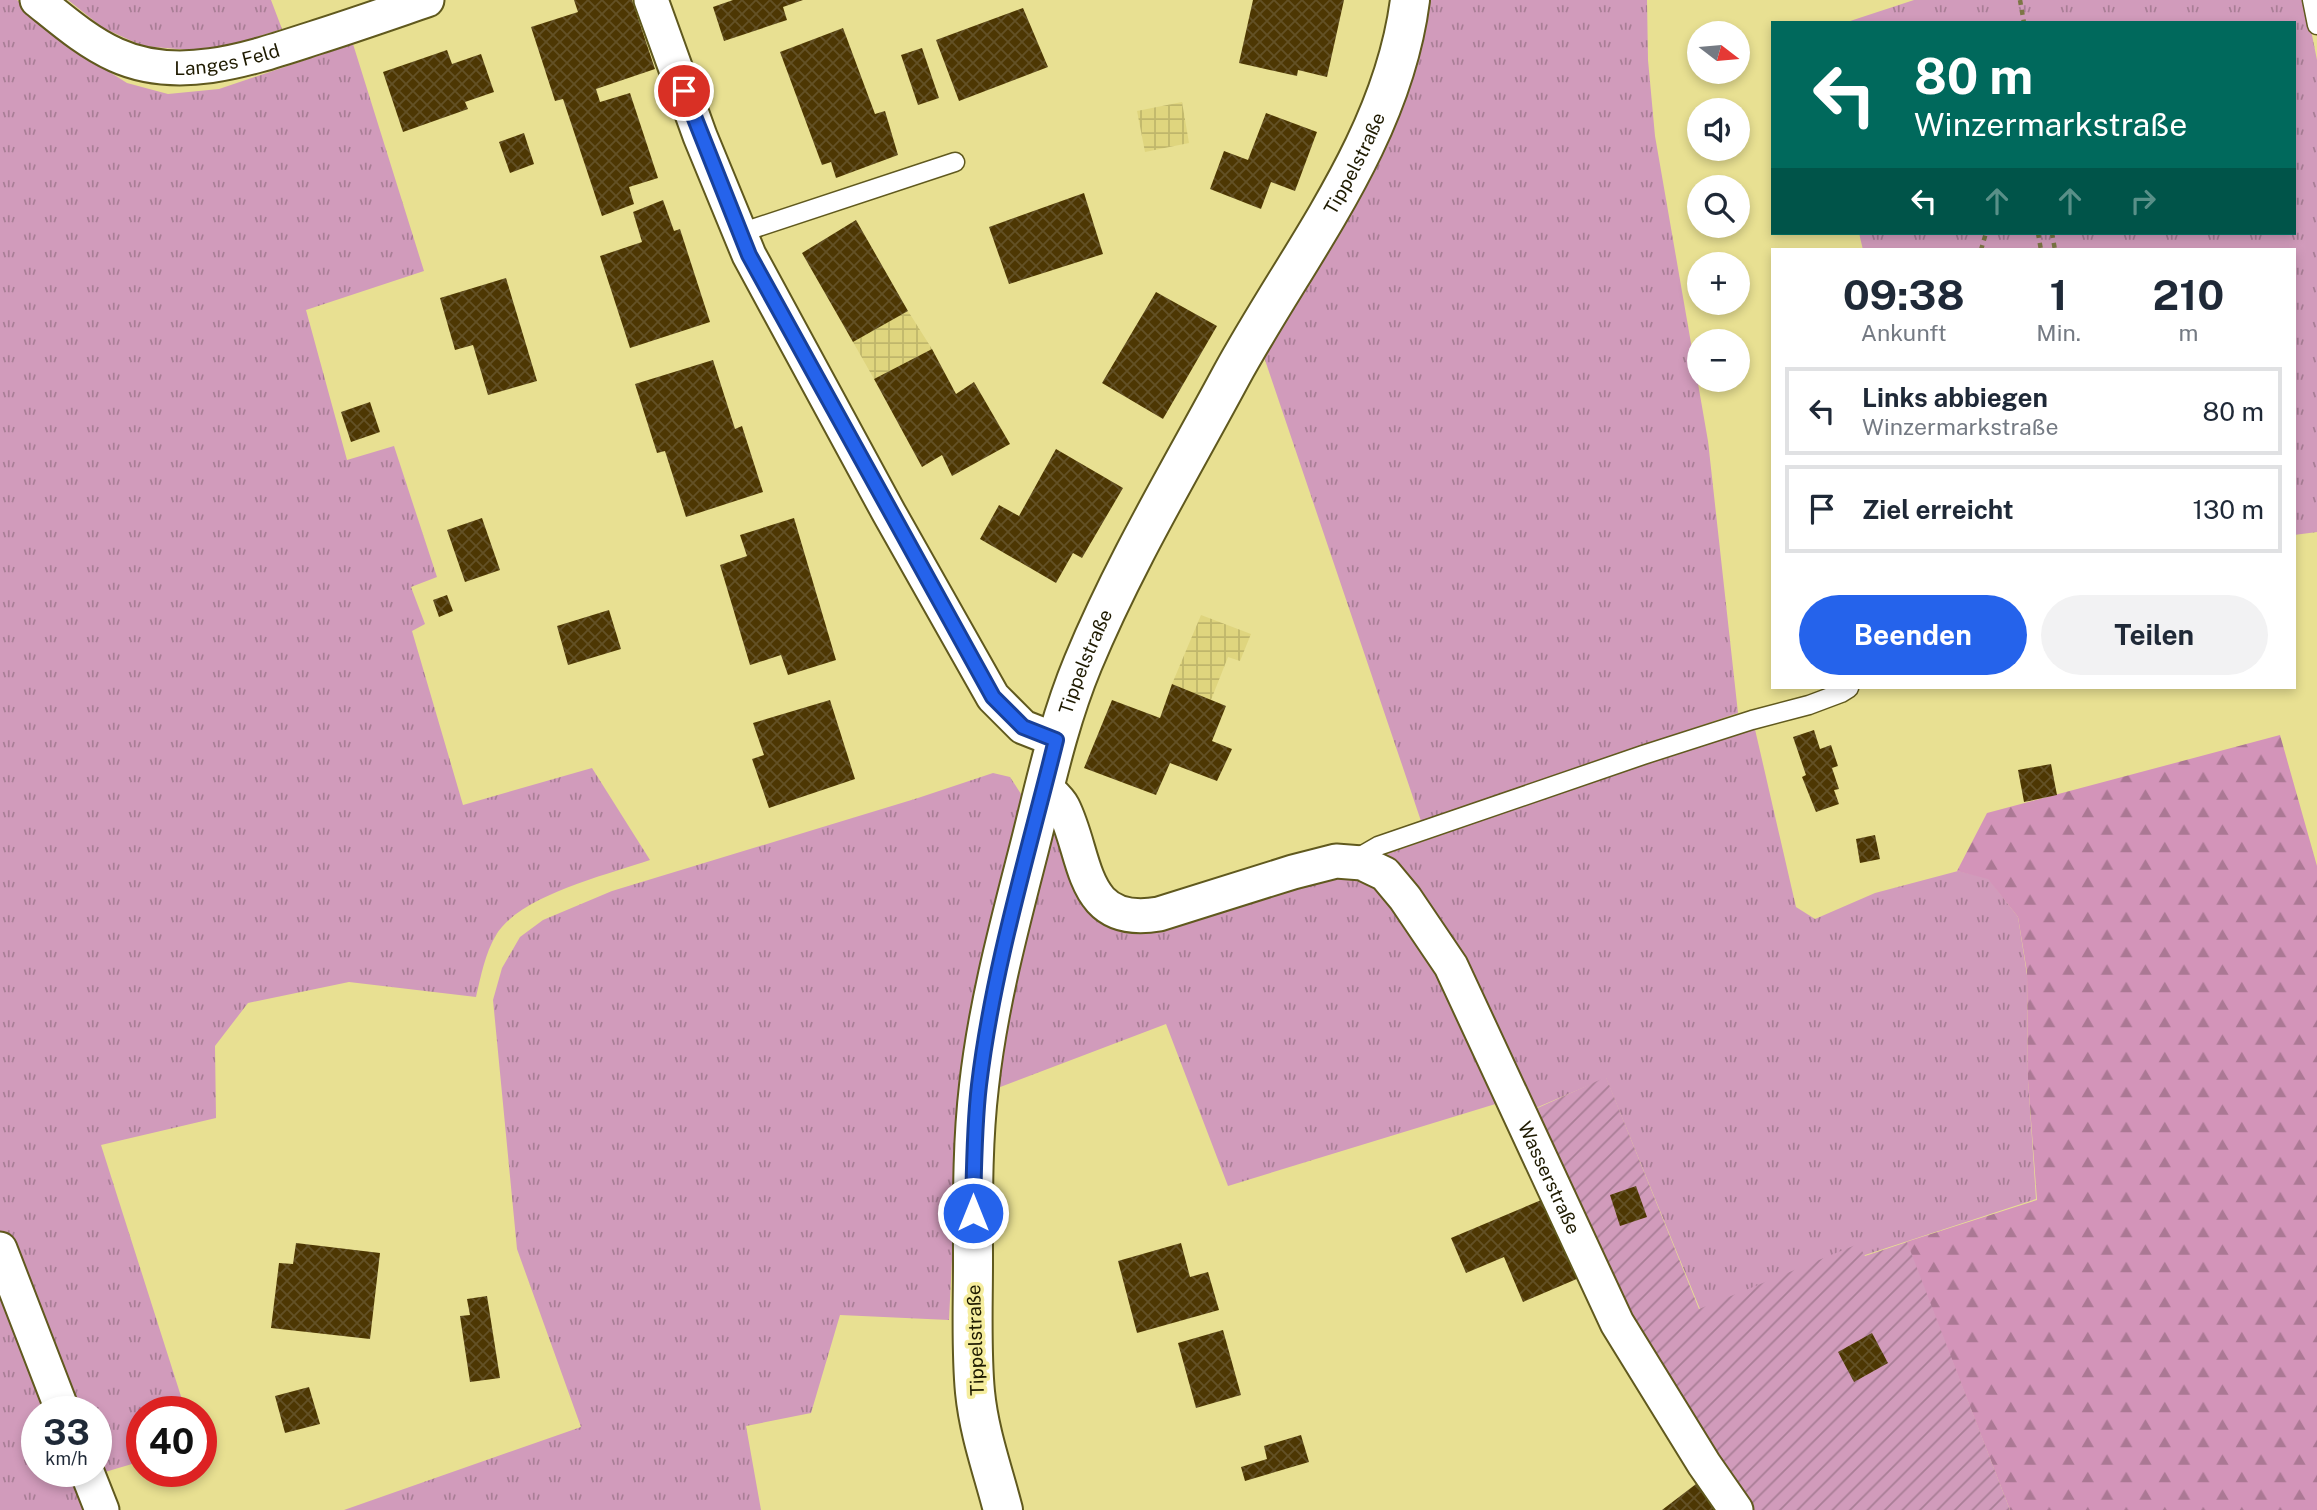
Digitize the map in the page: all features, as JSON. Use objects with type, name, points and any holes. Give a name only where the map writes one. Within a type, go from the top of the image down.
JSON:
[{"type":"street","name":"Langes Feld","points":[[37,0],[75,31],[117,56],[157,67],[180,69],[261,55],[426,0]]},
{"type":"street","points":[[651,0],[701,136],[749,255],[863,464],[993,697],[1023,727],[1056,740]]},
{"type":"street","name":"Tippelstraße","points":[[1003,1510],[984,1443],[975,1393],[972,1321],[974,1149],[979,1085],[1002,951],[1056,740],[1110,599],[1235,370],[1347,182],[1373,128],[1407,27],[1410,0]]},
{"type":"street","name":"Wasserstraße","points":[[1045,787],[1063,806],[1093,892],[1108,907],[1131,915],[1159,914],[1336,861],[1352,861],[1372,866],[1385,874],[1451,965],[1617,1323],[1704,1464],[1736,1510]]},
{"type":"street","points":[[0,1250],[58,1396]]},
{"type":"street","points":[[93,1487],[102,1510]]},
{"type":"lane","points":[[2312,0],[2317,25]]},
{"type":"lane","points":[[740,233],[955,162]]},
{"type":"lane","name":"Wasserstraße","points":[[1352,861],[1378,846],[1752,719],[1809,705],[1847,689]]},
{"type":"path","points":[[2020,0],[2024,21]]},
{"type":"shaded area","points":[[1182,102],[1189,143],[1145,152],[1137,111]]},
{"type":"shaded area","points":[[908,311],[932,349],[874,379],[853,342]]},
{"type":"shaded area","points":[[1201,615],[1251,634],[1240,661],[1228,657],[1211,700],[1172,684]]},
{"type":"green space","points":[[0,0],[17,0],[89,59],[127,83],[168,94],[219,89],[353,44],[424,271],[306,310],[347,460],[394,446],[437,577],[411,587],[425,624],[412,631],[463,805],[592,768],[650,860],[566,888],[524,909],[508,921],[496,935],[489,950],[476,997],[349,982],[248,1003],[215,1046],[216,1118],[101,1145],[181,1396],[126,1396],[126,1466],[112,1470],[112,1396],[64,1396],[0,1231]]},
{"type":"green space","points":[[68,0],[271,0],[282,29],[223,48],[188,50],[143,46],[103,28]]},
{"type":"green space","points":[[1421,0],[1647,0],[1648,60],[1655,136],[1689,329],[1687,392],[1699,392],[1708,441],[1738,713],[1421,821],[1264,357],[1287,318]]},
{"type":"green space","points":[[1914,0],[2305,0],[2317,60],[2317,532],[2296,535],[2296,248],[1863,248],[1859,235],[2296,235],[2296,21],[1850,21]]},
{"type":"green space","points":[[1754,725],[1796,907],[1815,919],[1875,893],[1958,871],[1988,878],[2018,917],[2027,975],[2028,1078],[2036,1199],[1700,1309],[1606,1078],[1531,1110],[1417,888],[1387,854]]},
{"type":"green space","points":[[2280,735],[2317,866],[2317,1510],[2010,1510],[1906,1242],[2037,1200],[2028,1080],[2027,972],[2018,917],[1988,879],[1957,871],[1987,813]]},
{"type":"green space","points":[[993,773],[1010,777],[1021,794],[1022,804],[959,1118],[949,1320],[840,1315],[811,1413],[746,1426],[761,1510],[344,1510],[581,1427],[517,1249],[493,1000],[502,968],[520,937],[543,920],[612,891]]},
{"type":"green space","points":[[1054,826],[1095,912],[1333,873],[1361,877],[1396,903],[1443,972],[1502,1102],[1228,1186],[1166,1024],[995,1089],[1005,1016]]},
{"type":"green space","points":[[1606,1077],[1699,1309],[1858,1244],[1865,1256],[1907,1242],[2010,1510],[1748,1510],[1635,1330],[1531,1111]]},
{"type":"green space","points":[[0,1265],[53,1396],[21,1396],[21,1487],[88,1487],[98,1510],[0,1510]]},
{"type":"building","points":[[574,0],[632,0],[655,69],[596,89],[600,102],[630,93],[658,178],[629,187],[634,204],[602,216],[563,99],[555,101],[531,27],[578,12]]},
{"type":"building","points":[[733,0],[803,0],[783,7],[787,20],[724,41],[713,7]]},
{"type":"building","points":[[1253,0],[1344,0],[1327,77],[1298,70],[1297,76],[1239,63]]},
{"type":"building","points":[[1023,8],[1048,67],[959,101],[936,40]]},
{"type":"building","points":[[843,28],[875,114],[885,111],[898,155],[836,178],[831,162],[822,165],[780,52]]},
{"type":"building","points":[[922,48],[939,98],[918,105],[901,55]]},
{"type":"building","points":[[447,50],[452,64],[481,54],[494,92],[465,102],[468,109],[403,132],[383,72]]},
{"type":"building","points":[[1266,113],[1317,132],[1295,191],[1271,182],[1261,209],[1210,189],[1224,151],[1248,160]]},
{"type":"building","points":[[524,133],[534,164],[510,173],[499,142]]},
{"type":"building","points":[[1084,193],[1103,254],[1009,284],[989,227]]},
{"type":"building","points":[[663,200],[674,231],[680,229],[710,322],[630,348],[600,256],[642,242],[633,212]]},
{"type":"building","points":[[856,220],[908,311],[853,342],[802,253]]},
{"type":"building","points":[[506,278],[537,381],[488,395],[473,345],[455,350],[440,298]]},
{"type":"building","points":[[1156,292],[1217,326],[1163,419],[1102,383]]},
{"type":"building","points":[[932,349],[956,394],[974,382],[1010,444],[952,476],[942,455],[922,467],[874,379]]},
{"type":"building","points":[[713,360],[735,429],[742,426],[763,492],[686,517],[665,451],[657,453],[635,384]]},
{"type":"building","points":[[370,402],[380,432],[351,442],[341,412]]},
{"type":"building","points":[[1056,449],[1123,488],[1082,558],[1073,553],[1056,583],[980,539],[999,505],[1019,516]]},
{"type":"building","points":[[482,518],[500,570],[465,582],[447,530]]},
{"type":"building","points":[[794,518],[836,660],[788,675],[781,655],[750,665],[720,565],[747,556],[740,535]]},
{"type":"building","points":[[447,595],[453,611],[439,617],[433,600]]},
{"type":"building","points":[[609,610],[621,649],[568,665],[557,626]]},
{"type":"building","points":[[1172,684],[1226,706],[1212,741],[1232,749],[1217,781],[1170,763],[1156,795],[1084,768],[1112,700],[1160,718]]},
{"type":"building","points":[[830,700],[855,779],[769,808],[752,759],[764,755],[753,723]]},
{"type":"building","points":[[1814,730],[1820,749],[1831,745],[1838,766],[1832,768],[1839,789],[1834,790],[1839,804],[1816,812],[1802,777],[1806,775],[1793,737]]},
{"type":"building","points":[[2051,764],[2057,795],[2024,802],[2018,770]]},
{"type":"building","points":[[1875,835],[1880,859],[1860,863],[1856,839]]},
{"type":"building","points":[[1636,1186],[1647,1217],[1620,1226],[1610,1195]]},
{"type":"building","points":[[1546,1198],[1579,1278],[1523,1302],[1504,1257],[1466,1273],[1451,1238]]},
{"type":"building","points":[[296,1243],[380,1253],[370,1339],[271,1328],[279,1263],[293,1264]]},
{"type":"building","points":[[1181,1243],[1190,1277],[1208,1272],[1219,1310],[1137,1333],[1118,1261]]},
{"type":"building","points":[[487,1296],[500,1378],[470,1382],[460,1316],[470,1315],[467,1299]]},
{"type":"building","points":[[1223,1330],[1241,1395],[1196,1408],[1178,1343]]},
{"type":"building","points":[[1872,1333],[1888,1363],[1854,1382],[1838,1352]]},
{"type":"building","points":[[309,1387],[320,1424],[285,1433],[275,1396]]},
{"type":"building","points":[[1301,1435],[1309,1462],[1245,1481],[1241,1467],[1267,1459],[1264,1446]]},
{"type":"building","points":[[1696,1484],[1716,1510],[1662,1510]]},
{"type":"route","points":[[684,91],[749,255],[993,697],[1023,727],[1056,740],[1002,951],[988,1021],[974,1149],[973,1213]]}]
